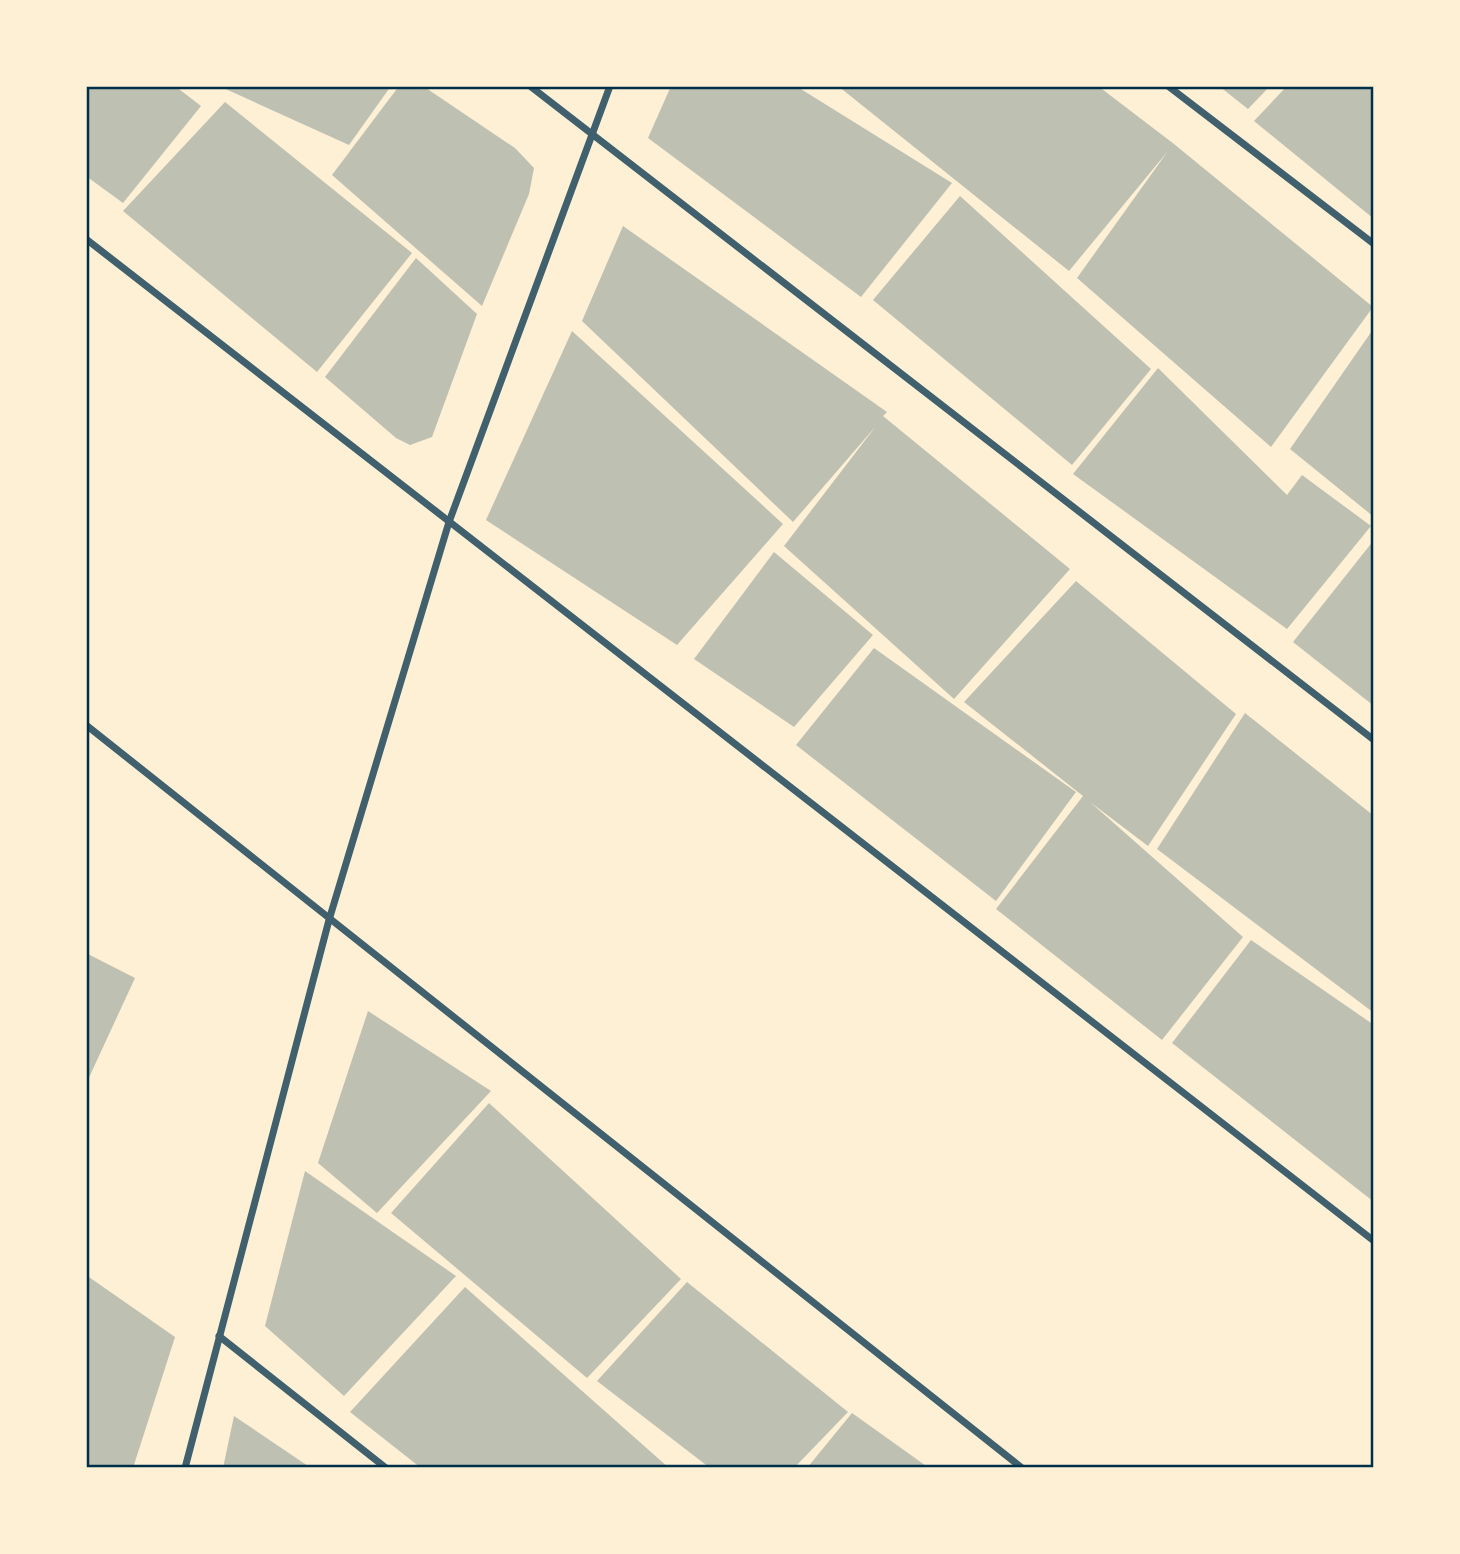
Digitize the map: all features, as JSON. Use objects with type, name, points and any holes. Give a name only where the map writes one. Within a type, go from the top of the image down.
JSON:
[{"type":"street","points":[[530,86],[1374,740]]},
{"type":"street","points":[[185,1468],[329,920],[449,522],[610,86]]},
{"type":"street","points":[[1168,86],[1374,244]]},
{"type":"street","points":[[86,239],[1374,1241]]},
{"type":"street","points":[[86,725],[1022,1468]]},
{"type":"street","points":[[219,1336],[386,1468]]},
{"type":"building","points":[[86,86],[175,86],[201,106],[123,203],[86,176]]},
{"type":"building","points":[[219,86],[391,86],[349,145]]},
{"type":"building","points":[[399,86],[423,86],[515,148],[534,168],[529,194],[482,306],[332,175]]},
{"type":"building","points":[[671,86],[796,86],[952,183],[861,297],[648,138]]},
{"type":"building","points":[[838,86],[1098,86],[1174,144],[1373,307],[1271,447],[1077,278],[1168,151],[1069,271]]},
{"type":"building","points":[[1219,86],[1270,86],[1248,109]]},
{"type":"building","points":[[1287,86],[1374,86],[1374,219],[1254,121]]},
{"type":"building","points":[[225,102],[412,253],[317,372],[123,211]]},
{"type":"building","points":[[960,196],[1151,369],[1072,465],[873,300]]},
{"type":"building","points":[[623,226],[887,412],[883,416],[1070,569],[954,699],[784,546],[876,426],[793,522],[582,321]]},
{"type":"building","points":[[416,258],[477,314],[432,437],[410,445],[396,438],[325,377]]},
{"type":"building","points":[[1374,328],[1374,517],[1290,449]]},
{"type":"building","points":[[572,331],[783,524],[677,645],[486,520]]},
{"type":"building","points":[[1158,368],[1287,495],[1302,475],[1371,526],[1287,629],[1073,474]]},
{"type":"building","points":[[1374,540],[1374,706],[1293,642]]},
{"type":"building","points":[[774,552],[873,635],[794,727],[694,659]]},
{"type":"building","points":[[1076,581],[1236,714],[1148,846],[1090,802],[1243,937],[1162,1040],[996,909],[1083,796],[964,702]]},
{"type":"building","points":[[874,648],[1076,792],[996,901],[796,745]]},
{"type":"building","points":[[1245,713],[1374,816],[1374,1013],[1157,849]]},
{"type":"building","points":[[1251,940],[1374,1025],[1374,1202],[1172,1043]]},
{"type":"building","points":[[86,953],[135,978],[86,1084]]},
{"type":"building","points":[[368,1011],[491,1091],[377,1213],[318,1163]]},
{"type":"building","points":[[489,1103],[681,1279],[587,1378],[391,1213]]},
{"type":"building","points":[[305,1171],[456,1276],[344,1396],[265,1326]]},
{"type":"building","points":[[86,1275],[175,1337],[133,1468],[86,1468]]},
{"type":"building","points":[[687,1282],[848,1412],[794,1468],[710,1468],[597,1381]]},
{"type":"building","points":[[465,1287],[669,1468],[421,1468],[350,1412]]},
{"type":"building","points":[[852,1413],[929,1468],[807,1468]]},
{"type":"building","points":[[234,1416],[311,1468],[223,1468]]}]
